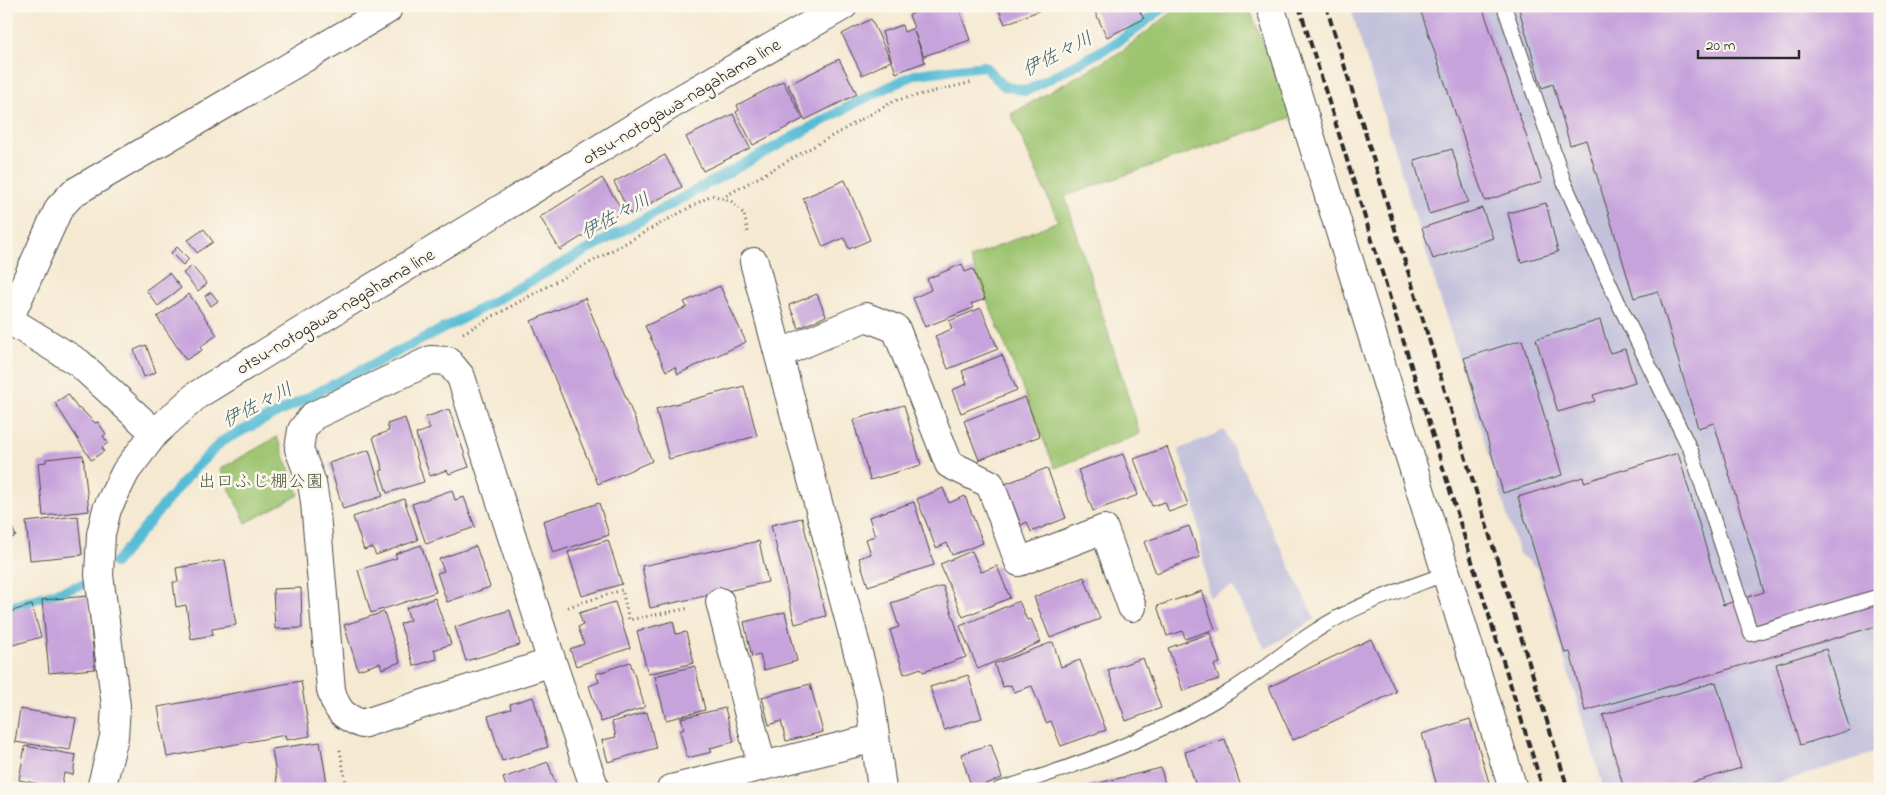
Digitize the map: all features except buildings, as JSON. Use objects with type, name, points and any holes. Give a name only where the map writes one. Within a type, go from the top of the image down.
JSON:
[{"type":"street","points":[[155,433],[79,363],[8,318],[59,208],[72,193],[387,10],[387,6]]},
{"type":"street","name":"otsu-notogawa-nagahama line","points":[[101,789],[114,737],[116,706],[99,575],[101,534],[107,509],[126,471],[155,433],[197,395],[674,103],[843,6]]},
{"type":"street","points":[[1270,6],[1513,789]]},
{"type":"street","points":[[754,262],[870,698],[882,789]]},
{"type":"street","points":[[779,354],[866,317],[896,329],[949,464],[990,484],[1019,562],[1104,529],[1132,607]]},
{"type":"street","points":[[552,662],[362,724],[346,718],[335,705],[331,690],[315,502],[312,483],[299,450],[302,430],[313,416],[431,360],[448,361],[461,377],[537,617],[595,789]]},
{"type":"street","points":[[720,602],[762,766]]},
{"type":"street","points":[[671,789],[875,738]]},
{"type":"lane","points":[[1504,6],[1564,182],[1618,302],[1691,451],[1751,634],[1880,596]]},
{"type":"lane","points":[[1000,789],[1032,780],[1108,752],[1176,720],[1225,695],[1317,629],[1359,606],[1446,574]]},
{"type":"path","points":[[721,198],[894,101],[972,82]]},
{"type":"path","points":[[448,361],[462,334],[712,195],[731,201],[744,214],[754,262]]},
{"type":"path","points":[[537,617],[622,590],[629,620],[720,602]]},
{"type":"path","points":[[346,718],[339,745],[347,789]]},
{"type":"shaded area","points":[[1350,6],[1880,6],[1880,751],[1758,789],[1604,789],[1537,568],[1519,554]]},
{"type":"shaded area","points":[[1224,430],[1315,619],[1265,649],[1233,587],[1209,597],[1195,507],[1189,480],[1178,450]]},
{"type":"green space","points":[[1180,6],[1248,6],[1295,116],[1065,196],[1140,434],[1055,468],[970,258],[1058,221],[1011,114],[1122,51]]},
{"type":"green space","name":"出口ふじ棚公園","points":[[277,437],[299,495],[246,523],[220,469]]},
{"type":"waterway","name":"伊佐々川","points":[[115,563],[194,469],[222,441],[454,323],[855,103],[916,74],[984,66],[1004,86],[1026,91],[1116,43],[1166,6]]},
{"type":"waterway","name":"伊佐々川","points":[[6,608],[81,585]]},
{"type":"railway","points":[[1299,6],[1543,789]]},
{"type":"railway","points":[[1326,6],[1568,789]]}]
